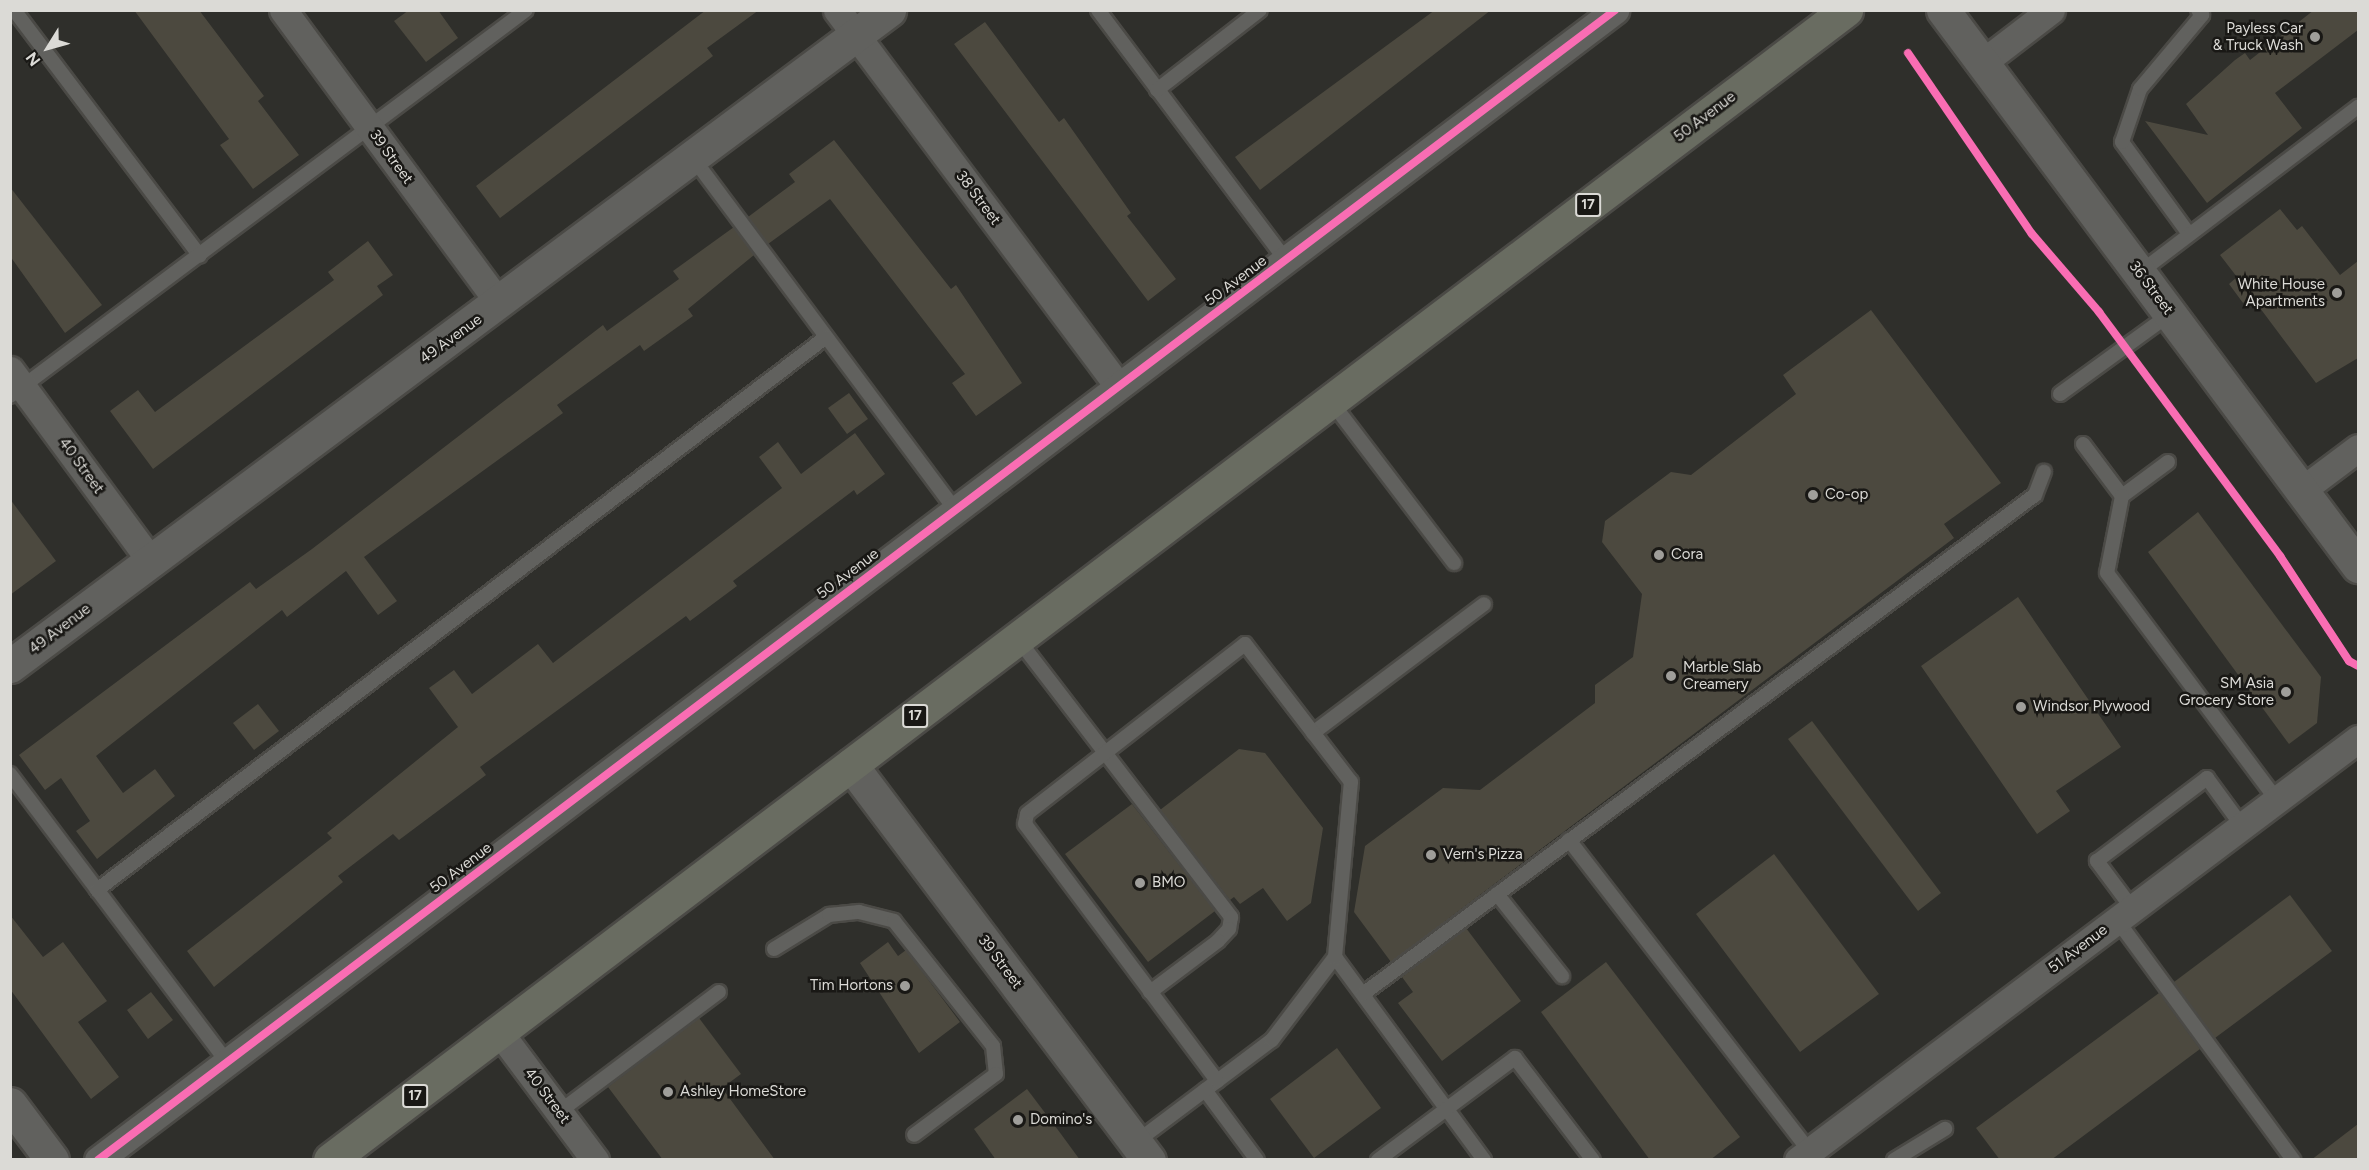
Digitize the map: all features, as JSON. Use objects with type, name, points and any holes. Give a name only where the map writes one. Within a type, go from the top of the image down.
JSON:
[{"type":"main road","name":"50 Avenue","points":[[330,1160],[1846,10]]},
{"type":"street","name":"39 Street","points":[[283,10],[500,303]]},
{"type":"street","name":"49 Avenue","points":[[10,666],[693,158],[847,23],[890,10]]},
{"type":"street","name":"50 Avenue","points":[[98,1160],[1615,10]]},
{"type":"street","name":"36 Street","points":[[1942,10],[2358,566]]},
{"type":"street","points":[[1982,63],[2051,10]]},
{"type":"street","name":"38 Street","points":[[847,23],[1118,386]]},
{"type":"street","name":"40 Street","points":[[15,384],[151,561]]},
{"type":"street","points":[[2302,490],[2358,448]]},
{"type":"street","name":"51 Avenue","points":[[1803,1155],[2358,739]]},
{"type":"street","name":"39 Street","points":[[850,765],[1143,1154]]},
{"type":"street","name":"40 Street","points":[[500,1033],[595,1160]]},
{"type":"street","points":[[10,1104],[52,1160]]},
{"type":"lane","points":[[14,10],[200,256]]},
{"type":"lane","points":[[15,384],[200,256],[526,10]]},
{"type":"lane","points":[[1098,10],[1286,260]]},
{"type":"lane","points":[[1157,90],[1260,10]]},
{"type":"lane","points":[[2189,234],[2122,142],[2140,89],[2202,15],[2198,10]]},
{"type":"lane","points":[[2139,273],[2358,107]]},
{"type":"lane","points":[[693,158],[955,510]]},
{"type":"lane","points":[[2060,394],[2170,314]]},
{"type":"lane","points":[[97,890],[826,337]]},
{"type":"lane","points":[[1330,400],[1454,563]]},
{"type":"lane","points":[[2083,444],[2122,496]]},
{"type":"lane","points":[[2168,462],[2122,496],[2107,573],[2277,800]]},
{"type":"lane","points":[[1363,994],[2035,495],[2044,472]]},
{"type":"lane","points":[[1313,734],[1484,604]]},
{"type":"lane","points":[[1017,638],[1231,917],[1229,929],[1218,941],[1150,992]]},
{"type":"lane","points":[[1143,1154],[1205,1090],[1272,1040],[1335,957],[1351,782],[1245,644],[1027,814],[1025,824],[1217,1081]]},
{"type":"lane","points":[[10,774],[226,1062]]},
{"type":"lane","points":[[2242,826],[2206,778],[2097,861],[2124,914],[2293,1160]]},
{"type":"lane","points":[[1569,840],[1803,1155]]},
{"type":"lane","points":[[1497,894],[1562,976]]},
{"type":"lane","points":[[774,950],[829,915],[859,912],[894,921],[993,1046],[996,1074],[914,1135]]},
{"type":"lane","points":[[1335,957],[1484,1160]]},
{"type":"lane","points":[[560,1112],[719,993]]},
{"type":"lane","points":[[1378,1160],[1515,1058],[1593,1160]]},
{"type":"lane","points":[[1205,1090],[1257,1160]]},
{"type":"lane","points":[[1894,1160],[1945,1129]]},
{"type":"building","points":[[134,10],[199,10],[264,96],[258,101],[299,155],[253,189],[220,145],[229,139]]},
{"type":"building","points":[[409,10],[438,10],[458,38],[426,62],[394,21]]},
{"type":"building","points":[[706,10],[759,10],[707,48],[713,56],[500,218],[476,186]]},
{"type":"building","points":[[1435,10],[1491,10],[1260,190],[1235,157]]},
{"type":"building","points":[[2314,10],[2358,10],[2358,30],[2275,93],[2302,128],[2207,203],[2145,121],[2208,135],[2186,104],[2235,60],[2245,53],[2250,60]]},
{"type":"building","points":[[985,22],[1059,122],[1064,118],[1131,213],[1127,216],[1176,279],[1148,301],[954,44]]},
{"type":"building","points":[[834,140],[951,289],[956,285],[1022,383],[976,416],[952,383],[965,374],[830,199],[768,244],[748,217],[795,182],[789,174]]},
{"type":"building","points":[[10,187],[102,305],[65,333],[10,256]]},
{"type":"building","points":[[2280,209],[2297,230],[2302,226],[2340,275],[2358,261],[2358,358],[2316,383],[2251,296],[2243,303],[2229,284],[2237,277],[2220,255]]},
{"type":"building","points":[[734,227],[754,255],[688,309],[693,316],[644,351],[640,345],[557,405],[563,413],[364,557],[397,601],[378,615],[346,571],[287,617],[282,610],[96,756],[123,793],[155,769],[175,796],[97,859],[76,831],[90,821],[61,778],[45,790],[19,755],[250,582],[256,589],[312,549],[603,325],[607,331],[679,279],[673,271]]},
{"type":"building","points":[[368,241],[393,275],[377,286],[383,295],[153,469],[110,411],[138,390],[155,412],[334,280],[328,272]]},
{"type":"building","points":[[1871,310],[2001,483],[1944,524],[1954,538],[1391,962],[1354,912],[1365,846],[1443,788],[1480,790],[1595,703],[1595,685],[1633,657],[1642,594],[1602,542],[1605,521],[1671,472],[1691,475],[1796,394],[1783,375]]},
{"type":"building","points":[[849,393],[868,419],[847,434],[828,408]]},
{"type":"building","points":[[855,433],[885,474],[857,495],[854,490],[733,581],[737,586],[690,621],[686,616],[480,767],[486,775],[399,840],[393,834],[338,876],[343,882],[214,987],[187,951],[332,838],[327,833],[458,727],[429,688],[454,670],[472,694],[538,644],[553,663],[782,488],[759,457],[778,442],[801,474]]},
{"type":"building","points":[[10,499],[56,561],[10,595]]},
{"type":"building","points":[[2198,512],[2321,677],[2317,723],[2289,744],[2148,552]]},
{"type":"building","name":"Windsor Plywood","points":[[2018,597],[2121,747],[2056,791],[2070,811],[2037,834],[1921,666]]},
{"type":"building","points":[[258,704],[279,731],[254,750],[233,723]]},
{"type":"building","points":[[1812,721],[1941,893],[1918,911],[1788,739]]},
{"type":"building","points":[[1239,749],[1265,753],[1323,828],[1311,903],[1287,921],[1263,888],[1240,904],[1234,897],[1230,900],[1160,810]]},
{"type":"building","name":"BMO","points":[[1132,804],[1215,911],[1148,962],[1065,854]]},
{"type":"building","points":[[1774,854],[1879,994],[1800,1052],[1696,914]]},
{"type":"building","points":[[2290,895],[2332,951],[2215,1038],[2174,982]]},
{"type":"building","points":[[10,915],[43,957],[63,942],[107,1001],[78,1022],[119,1077],[91,1099],[10,989]]},
{"type":"building","points":[[1466,928],[1521,1001],[1442,1061],[1398,1003],[1413,992],[1402,977]]},
{"type":"building","name":"Tim Hortons","points":[[888,942],[898,956],[906,950],[960,1022],[919,1053],[860,963]]},
{"type":"building","points":[[1606,962],[1740,1137],[1710,1160],[1650,1160],[1541,1012]]},
{"type":"building","points":[[151,992],[173,1020],[148,1039],[127,1010]]},
{"type":"building","points":[[2159,993],[2200,1049],[2051,1160],[2000,1160],[1976,1128]]},
{"type":"building","name":"Ashley HomeStore","points":[[699,1018],[741,1074],[722,1088],[775,1160],[663,1160],[608,1087]]},
{"type":"building","points":[[1337,1048],[1381,1108],[1314,1158],[1270,1099]]},
{"type":"building","name":"Domino's","points":[[1027,1089],[1080,1160],[996,1160],[974,1129]]},
{"type":"building","points":[[2358,1124],[2358,1160],[2311,1160]]},
{"type":"cycle path","points":[[98,1160],[1615,10]]},
{"type":"cycle path","points":[[1908,53],[2032,234],[2099,312],[2280,556],[2349,661],[2358,666]]},
{"type":"place","name":"Payless Car & Truck Wash","points":[[2315,37]]},
{"type":"place","name":"White House Apartments","points":[[2337,293]]},
{"type":"place","name":"Co-op","points":[[1813,495]]},
{"type":"place","name":"Cora","points":[[1659,555]]},
{"type":"place","name":"Marble Slab Creamery","points":[[1671,676]]},
{"type":"place","name":"SM Asia Grocery Store","points":[[2286,692]]},
{"type":"place","name":"Windsor Plywood","points":[[2021,707]]},
{"type":"place","name":"Vern's Pizza","points":[[1431,855]]},
{"type":"place","name":"BMO","points":[[1140,883]]},
{"type":"place","name":"Tim Hortons","points":[[905,986]]},
{"type":"place","name":"Ashley HomeStore","points":[[668,1092]]},
{"type":"place","name":"Domino's","points":[[1018,1120]]}]
